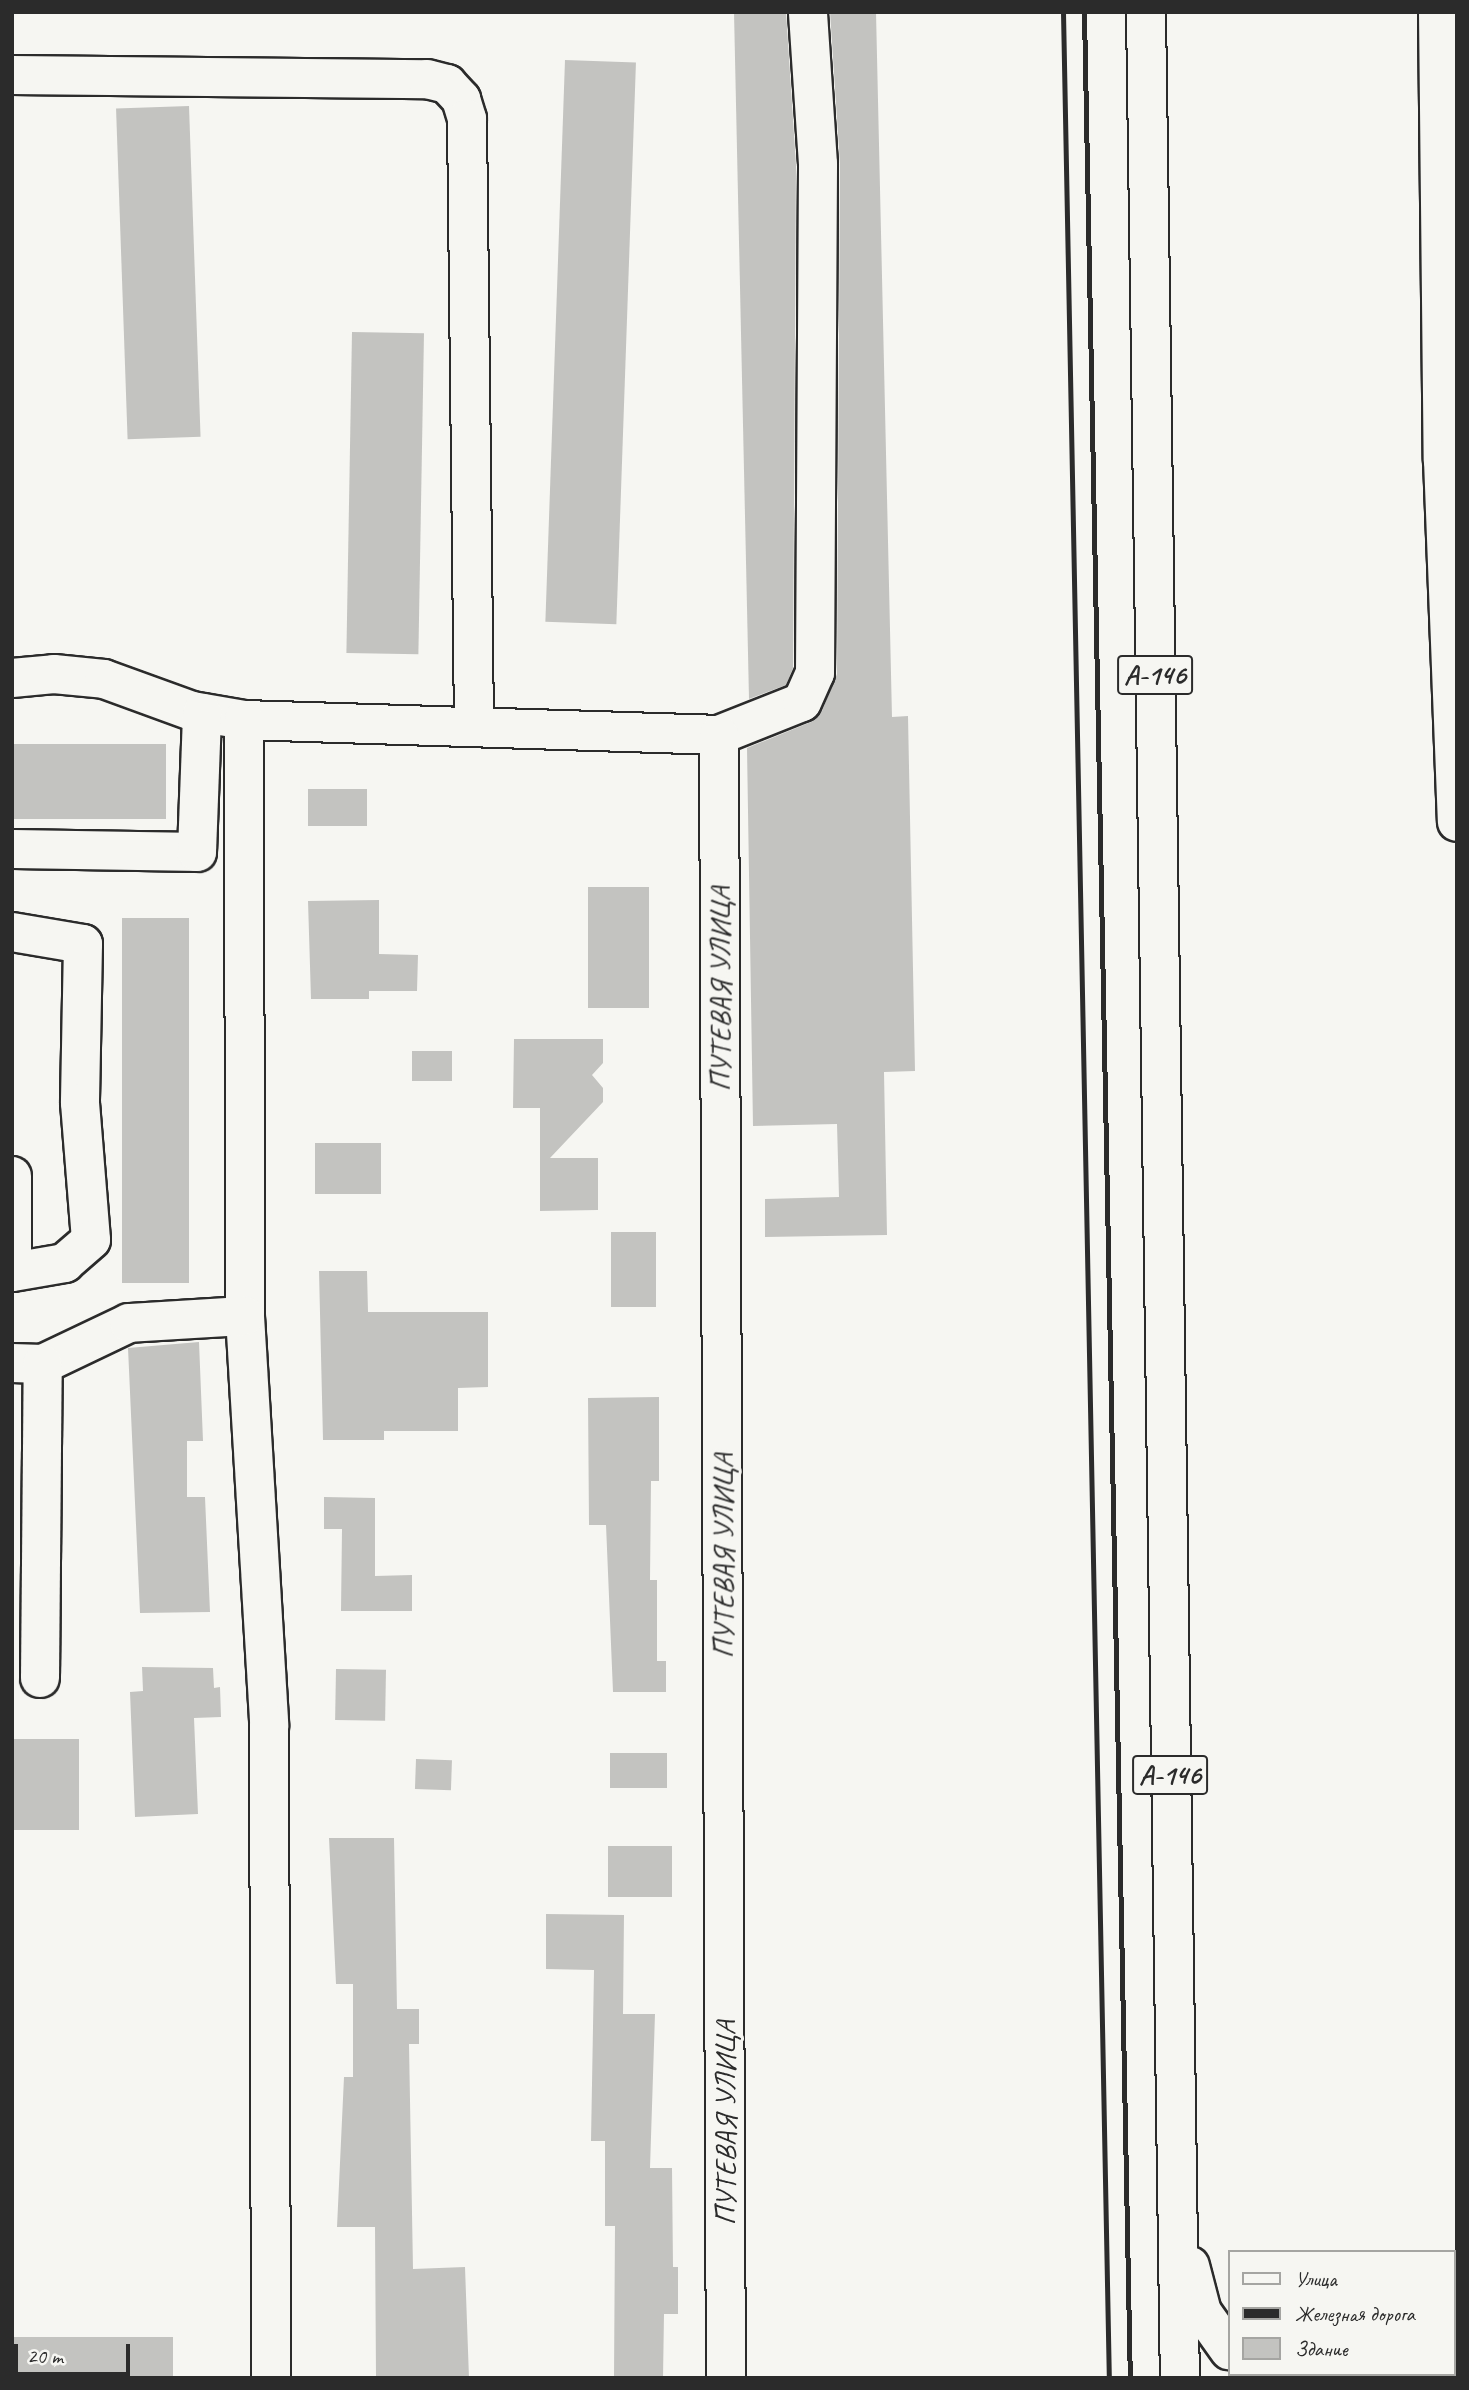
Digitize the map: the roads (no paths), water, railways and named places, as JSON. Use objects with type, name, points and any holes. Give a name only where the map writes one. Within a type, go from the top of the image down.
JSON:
[{"type":"street","points":[[12,678],[54,674],[104,679],[202,713],[244,720],[474,727],[719,734],[802,702],[815,673],[818,164],[808,12]]},
{"type":"street","name":"А-146","points":[[1146,12],[1180,2378]]},
{"type":"street","points":[[1438,12],[1443,460],[1457,822]]},
{"type":"street","points":[[12,75],[427,79],[447,84],[461,99],[467,119],[474,727]]},
{"type":"street","points":[[1443,460],[1457,500]]},
{"type":"street","points":[[12,849],[197,852],[202,713]]},
{"type":"street","points":[[244,720],[245,1316],[269,1724],[271,2378]]},
{"type":"street","name":"ПУТЕВАЯ УЛИЦА","points":[[719,734],[726,2378]]},
{"type":"street","points":[[12,932],[83,944],[80,1103],[91,1240],[65,1263],[13,1272],[12,1177]]},
{"type":"street","points":[[40,1678],[28,1364],[129,1323],[245,1316]]},
{"type":"street","name":"А-146","points":[[1176,2213],[1202,2312],[1228,2349]]},
{"type":"railway","points":[[1063,12],[1109,2378]]},
{"type":"railway","points":[[1084,12],[1130,2378]]}]
